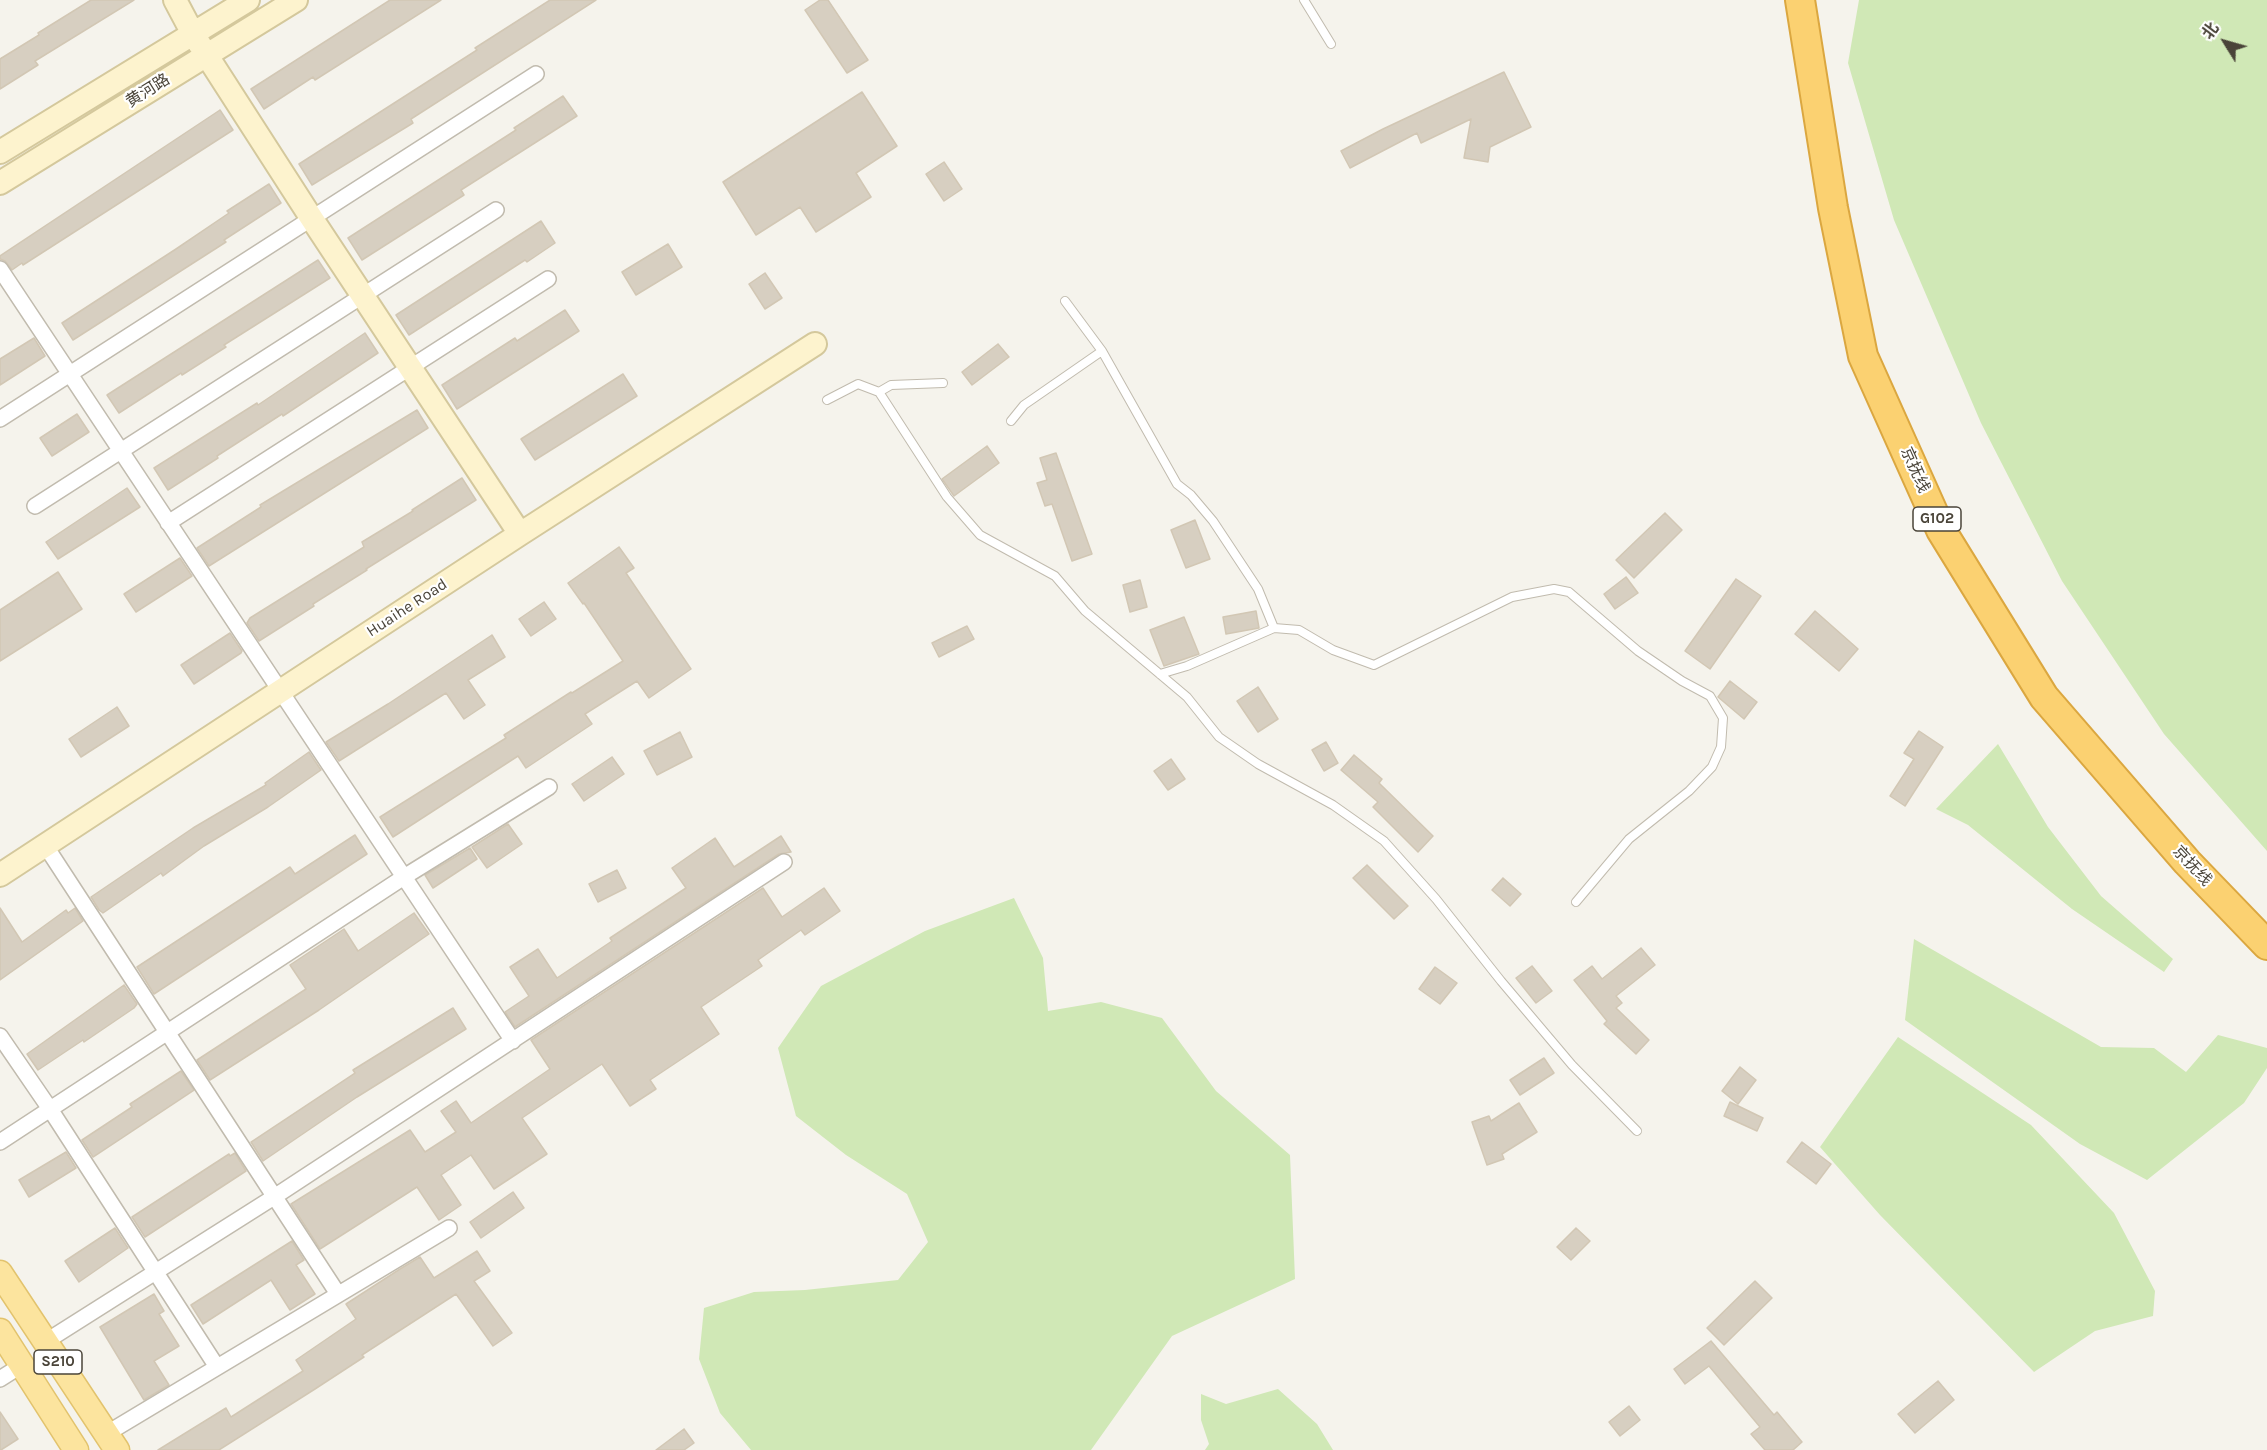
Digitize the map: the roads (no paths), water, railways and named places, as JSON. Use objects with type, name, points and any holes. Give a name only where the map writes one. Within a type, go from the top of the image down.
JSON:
[{"type":"highway","name":"京抚线","points":[[1800,0],[1833,208],[1863,356],[1941,530],[2044,697],[2187,862],[2267,945]]},
{"type":"main road","name":"S210","points":[[0,1273],[111,1442]]},
{"type":"main road","name":"S210","points":[[0,1331],[76,1450]]},
{"type":"street","points":[[175,0],[193,34],[312,219],[520,534]]},
{"type":"street","name":"黄河路","points":[[0,152],[248,0]]},
{"type":"street","name":"黄河路","points":[[0,183],[296,0]]},
{"type":"street","points":[[0,419],[536,74]]},
{"type":"street","points":[[35,506],[496,210]]},
{"type":"street","points":[[0,269],[513,1041]]},
{"type":"street","points":[[168,523],[548,279]]},
{"type":"street","name":"Huaihe Road","points":[[0,874],[815,344]]},
{"type":"street","points":[[0,1142],[404,877],[549,787]]},
{"type":"street","points":[[45,845],[338,1294]]},
{"type":"street","points":[[45,1342],[274,1197],[783,862]]},
{"type":"street","points":[[0,1036],[217,1367]]},
{"type":"street","points":[[111,1442],[217,1367],[449,1228]]},
{"type":"street","points":[[0,1379],[22,1365]]},
{"type":"lane","points":[[1304,0],[1331,44]]},
{"type":"lane","points":[[1065,301],[1102,351],[1178,483],[1213,521],[1258,589],[1274,628]]},
{"type":"lane","points":[[1011,421],[1024,405],[1102,351]]},
{"type":"lane","points":[[879,392],[891,385],[943,383]]},
{"type":"lane","points":[[827,400],[858,384],[879,392],[946,497],[980,535],[1055,576],[1085,611],[1187,697],[1219,737],[1258,765],[1333,805],[1384,841],[1436,899],[1572,1065],[1637,1131]]},
{"type":"lane","points":[[1160,674],[1187,666],[1274,628],[1299,630],[1333,650],[1374,664],[1512,597],[1554,589],[1569,592],[1638,651],[1682,681],[1710,696],[1723,718],[1721,747],[1712,767],[1689,791],[1629,839],[1576,902]]}]
